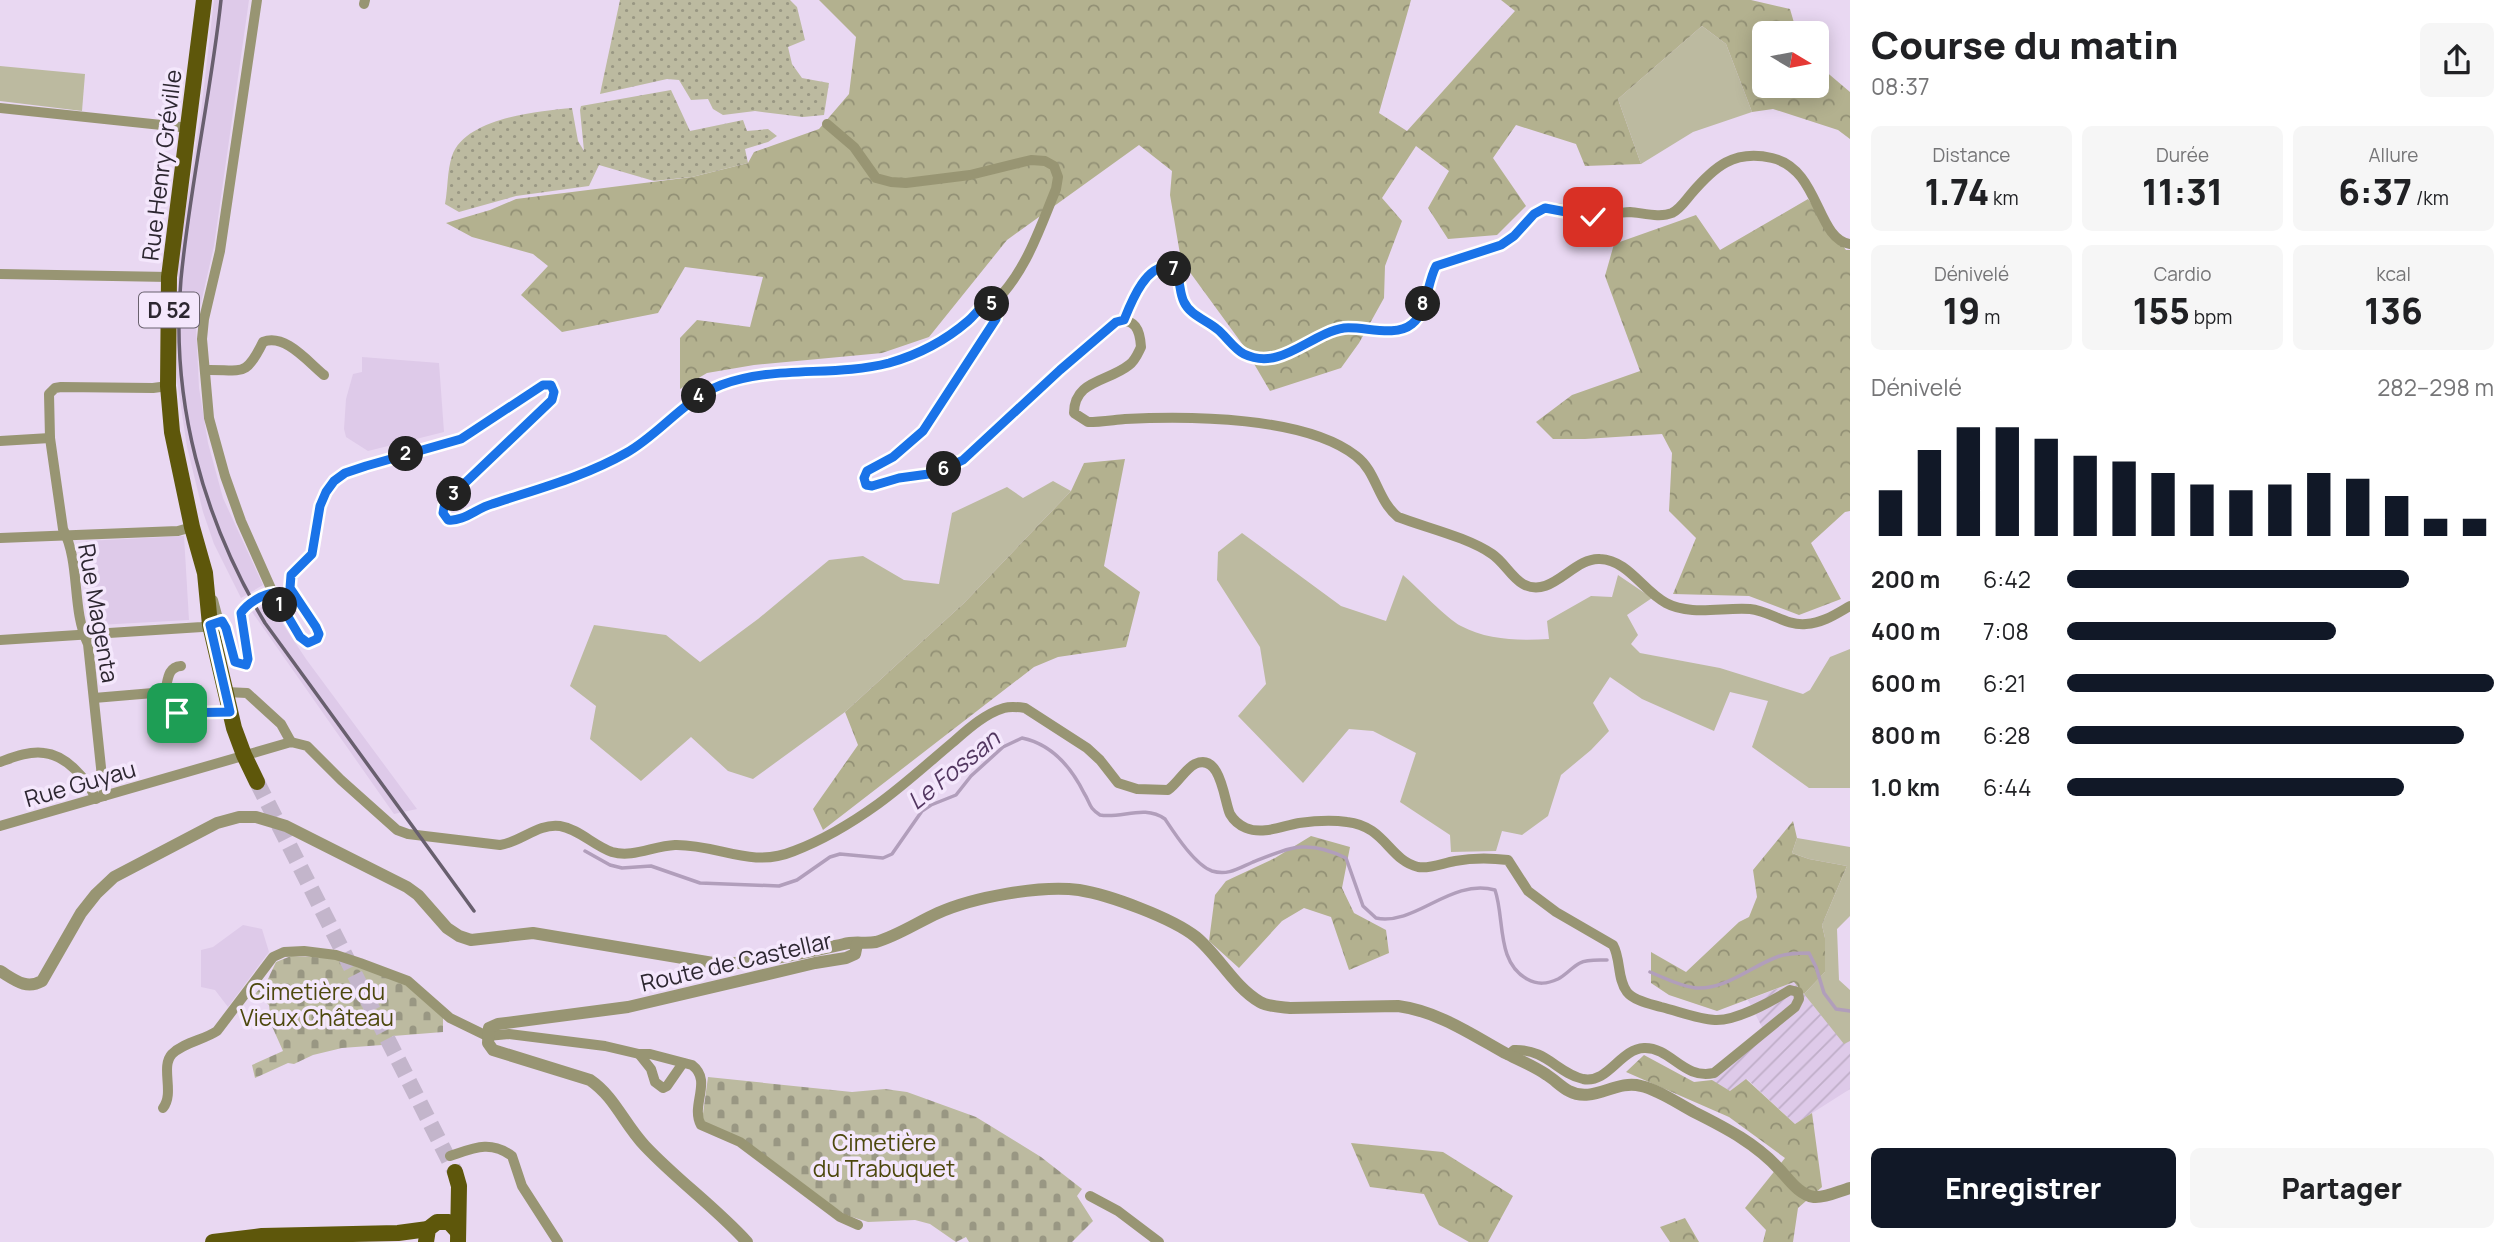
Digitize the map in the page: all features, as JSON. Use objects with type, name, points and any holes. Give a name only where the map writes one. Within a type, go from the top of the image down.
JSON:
[{"type":"main road","name":"Rue Henry Gréville","points":[[204,0],[190,128],[169,277],[168,386],[172,432],[216,623]]},
{"type":"main road","name":"D 52","points":[[216,623],[230,712],[244,755],[257,782]]},
{"type":"main road","points":[[455,1172],[459,1205],[458,1239]]},
{"type":"main road","points":[[213,1242],[262,1236],[398,1233],[424,1238],[435,1223],[444,1221],[459,1205]]},
{"type":"main road","points":[[444,1221],[454,1225],[458,1239]]},
{"type":"street","points":[[257,0],[220,251],[203,322],[205,370],[209,418],[241,521],[271,593],[300,637],[308,643],[313,642],[319,634],[290,588],[289,580],[295,570],[312,554],[320,506],[334,481],[345,473],[461,439],[543,385],[551,385],[554,392],[552,400],[445,502],[443,513],[448,520],[456,521],[489,505],[565,481],[626,453],[699,396],[722,385],[773,374],[888,363],[919,352],[944,339],[987,303],[993,304],[997,309],[996,319],[923,431],[893,457],[867,471],[864,478],[866,485],[936,473],[963,460],[1060,370],[1116,322],[1124,320],[1138,327],[1141,347],[1129,365],[1082,389],[1074,400],[1074,413],[1088,422],[1135,419],[1245,422],[1313,434],[1335,442],[1357,456],[1370,469],[1389,509],[1398,517],[1494,555],[1523,584],[1537,588],[1550,585],[1591,559],[1602,558],[1620,564],[1662,601],[1677,608],[1752,609],[1793,624],[1807,624],[1822,621],[1850,606]]},
{"type":"street","points":[[0,108],[190,128]]},
{"type":"street","points":[[827,124],[854,147],[876,178],[891,182],[906,183],[970,175],[1031,160],[1045,161],[1054,166],[1058,177],[1056,189],[1023,268],[1008,290],[993,304]]},
{"type":"street","points":[[1124,320],[1149,274],[1158,267],[1166,266],[1172,267],[1178,274],[1184,302],[1193,313],[1218,329],[1243,354],[1256,357],[1289,354],[1328,332],[1345,328],[1406,329],[1415,322],[1421,310],[1430,276],[1436,266],[1501,245],[1514,236],[1534,214],[1545,208],[1593,217],[1628,212],[1671,214],[1712,170],[1730,160],[1748,155],[1774,158],[1796,169],[1809,186],[1828,226],[1843,243],[1850,244]]},
{"type":"street","points":[[0,274],[169,277]]},
{"type":"street","points":[[205,370],[244,370],[253,363],[263,342],[279,340],[324,375]]},
{"type":"street","name":"Rue Magenta","points":[[100,798],[88,644],[79,624],[69,543],[63,529],[50,438],[48,394],[55,388],[168,386]]},
{"type":"street","points":[[0,441],[50,438]]},
{"type":"street","points":[[0,538],[178,531],[192,527]]},
{"type":"street","points":[[0,640],[216,623],[226,628],[235,662],[246,665],[248,659],[241,613],[245,607],[271,593]]},
{"type":"street","points":[[181,666],[175,666],[169,672],[164,692],[177,713],[230,712]]},
{"type":"street","points":[[94,698],[164,692]]},
{"type":"street","points":[[226,692],[247,693],[281,724],[291,742],[307,746],[397,830],[408,834],[500,845],[510,844],[537,829],[559,826],[571,829],[611,851],[624,854],[663,845],[680,845],[735,856],[766,858],[796,850],[854,820],[878,804],[975,724],[1004,708],[1025,708],[1087,748],[1118,783],[1125,787],[1168,790],[1194,765],[1203,763],[1212,766],[1219,776],[1231,815],[1236,822],[1254,831],[1299,823],[1344,821],[1370,828],[1399,857],[1419,867],[1457,860],[1508,860],[1528,891],[1556,912],[1613,945],[1618,953],[1624,989],[1630,996],[1651,1004],[1715,1020],[1726,1019],[1768,1003],[1790,990],[1798,992],[1799,999],[1794,1007],[1714,1073],[1695,1074],[1661,1053],[1647,1048],[1636,1049],[1592,1080],[1581,1079],[1535,1053],[1514,1050],[1508,1055]]},
{"type":"street","name":"Rue Guyau","points":[[0,826],[291,742]]},
{"type":"street","points":[[0,762],[24,754],[43,752],[58,757],[76,771],[100,798]]},
{"type":"street","points":[[0,971],[17,982],[34,985],[47,975],[81,913],[114,877],[217,823],[249,816],[286,826],[407,887],[418,895],[447,928],[471,940],[533,933],[719,964],[740,963],[848,943],[857,944]]},
{"type":"street","name":"Route de Castellar","points":[[487,1036],[489,1028],[498,1024],[628,1007],[846,958],[855,954],[857,944],[884,939],[950,908],[988,897],[1057,889],[1079,890],[1140,909],[1195,936],[1242,986],[1261,1002],[1274,1007],[1290,1008],[1413,1008],[1474,1035],[1579,1095],[1587,1096],[1628,1085],[1641,1086],[1656,1092],[1740,1136],[1768,1156],[1793,1185],[1805,1194],[1824,1196],[1850,1188]]},
{"type":"street","points":[[163,1108],[167,1100],[168,1061],[171,1055],[217,1031],[273,957],[284,952],[304,951],[336,954],[408,981],[450,1018],[487,1036],[509,1034],[604,1046],[650,1054],[683,1063],[697,1070],[702,1079],[697,1115],[701,1125],[740,1142],[839,1217],[858,1226]]},
{"type":"street","points":[[487,1036],[493,1050],[590,1080],[603,1089],[644,1145],[724,1217],[747,1242]]},
{"type":"street","points":[[639,1054],[651,1069],[655,1082],[663,1088],[683,1063]]},
{"type":"street","points":[[450,1156],[480,1145],[493,1146],[512,1156],[523,1186],[558,1242]]},
{"type":"street","points":[[1090,1196],[1118,1211],[1159,1242]]},
{"type":"shaded area","points":[[214,0],[249,0],[214,246],[196,325],[199,388],[208,443],[223,498],[263,585],[241,598],[214,544],[203,512],[187,447],[177,381],[178,260],[201,112]]},
{"type":"shaded area","points":[[362,357],[439,363],[444,432],[368,451],[346,437],[346,399],[353,374],[362,372]]},
{"type":"shaded area","points":[[184,536],[189,620],[98,625],[93,623],[82,557],[86,541]]},
{"type":"shaded area","points":[[269,603],[306,659],[417,809],[394,814],[252,612]]},
{"type":"shaded area","points":[[243,925],[262,929],[269,952],[228,1007],[215,990],[201,987],[201,950],[213,947]]},
{"type":"shaded area","points":[[1794,982],[1844,1043],[1850,1041],[1850,1089],[1795,1124],[1747,1079],[1730,1091],[1712,1081],[1763,1029],[1748,1000]]},
{"type":"green space","points":[[620,0],[790,0],[797,7],[805,40],[788,47],[792,64],[802,78],[829,83],[824,115],[803,117],[755,111],[723,115],[713,109],[708,99],[691,100],[679,80],[667,79],[600,94]]},
{"type":"green space","points":[[819,0],[1411,0],[1379,113],[1407,131],[1515,11],[1501,0],[1751,0],[1790,9],[1794,21],[1752,21],[1752,98],[1829,98],[1829,74],[1850,92],[1850,139],[1838,130],[1773,109],[1752,112],[1726,44],[1702,26],[1618,99],[1641,164],[1585,166],[1576,144],[1516,125],[1493,158],[1526,206],[1497,235],[1448,239],[1428,208],[1449,171],[1416,146],[1382,198],[1402,221],[1385,266],[1384,298],[1359,343],[1341,368],[1270,391],[1243,345],[1181,260],[1170,195],[1172,171],[1139,145],[1007,240],[929,337],[882,353],[754,365],[707,373],[680,389],[680,338],[697,320],[750,327],[763,277],[685,267],[658,313],[562,332],[521,295],[548,266],[533,254],[472,237],[446,223],[516,199],[692,177],[748,163],[754,152],[819,129],[849,94],[856,37]]},
{"type":"green space","points":[[1702,26],[1726,44],[1752,112],[1693,132],[1641,164],[1618,99]]},
{"type":"green space","points":[[0,66],[85,74],[82,111],[0,101]]},
{"type":"green space","points":[[671,90],[690,131],[743,120],[747,131],[768,129],[777,136],[768,142],[745,149],[748,163],[692,177],[654,181],[599,165],[589,186],[516,196],[459,212],[445,204],[452,156],[459,143],[471,133],[523,114],[572,108],[578,141],[584,151],[581,106]]},
{"type":"green space","points":[[1808,199],[1846,250],[1850,250],[1850,511],[1845,512],[1811,543],[1841,599],[1799,615],[1749,596],[1673,594],[1696,538],[1669,511],[1672,453],[1662,434],[1553,439],[1536,422],[1572,395],[1640,371],[1605,276],[1614,244],[1696,215],[1720,250]]},
{"type":"green space","points":[[1125,459],[1104,566],[1140,592],[1126,647],[1058,657],[1034,667],[823,830],[813,809],[858,745],[845,712],[964,603],[1071,491],[1084,463]]},
{"type":"green space","points":[[1053,481],[1071,491],[964,603],[845,712],[753,779],[728,771],[691,737],[641,781],[590,739],[596,706],[570,686],[594,625],[666,635],[700,662],[758,619],[829,560],[863,556],[904,580],[939,584],[952,513],[1007,487],[1023,498]]},
{"type":"green space","points":[[1242,533],[1341,606],[1386,621],[1403,575],[1448,617],[1471,631],[1504,638],[1549,639],[1547,621],[1591,596],[1612,597],[1618,575],[1652,598],[1627,615],[1638,635],[1631,644],[1640,653],[1720,668],[1803,694],[1810,690],[1830,657],[1850,649],[1850,788],[1809,788],[1752,747],[1768,701],[1730,692],[1714,731],[1642,699],[1610,677],[1593,703],[1609,731],[1561,775],[1548,816],[1522,835],[1502,831],[1496,851],[1451,852],[1450,835],[1400,802],[1416,753],[1373,731],[1349,729],[1303,783],[1238,716],[1266,684],[1260,647],[1217,580],[1218,552]]},
{"type":"green space","points":[[1793,821],[1797,838],[1792,853],[1847,866],[1822,925],[1825,938],[1825,972],[1804,994],[1794,982],[1717,1011],[1669,995],[1651,983],[1651,952],[1686,972],[1739,922],[1749,917],[1757,897],[1753,870]]},
{"type":"green space","points":[[1311,836],[1350,847],[1342,888],[1354,913],[1386,930],[1389,953],[1349,970],[1331,917],[1304,908],[1282,921],[1239,968],[1209,941],[1215,895],[1226,881],[1275,858]]},
{"type":"green space","points":[[1797,838],[1850,847],[1850,916],[1837,929],[1839,980],[1850,990],[1850,1041],[1844,1044],[1804,994],[1825,972],[1825,938],[1822,925],[1847,866],[1792,853]]},
{"type":"green space","name":"Cimetière du Vieux Château","points":[[291,956],[334,958],[407,984],[443,1017],[443,1032],[393,1036],[382,1045],[342,1048],[313,1055],[255,1078],[252,1065],[283,1051],[271,1024],[269,1005],[255,994],[267,981],[276,962]]},
{"type":"green space","points":[[1644,1055],[1694,1082],[1712,1080],[1730,1091],[1746,1079],[1795,1124],[1812,1113],[1822,1187],[1798,1208],[1793,1242],[1763,1242],[1766,1230],[1745,1208],[1785,1158],[1729,1117],[1626,1072]]},
{"type":"green space","name":"Cimetière du Trabuquet","points":[[708,1077],[852,1092],[885,1089],[907,1092],[976,1117],[1041,1157],[1082,1189],[1077,1196],[1093,1221],[1072,1242],[969,1242],[966,1237],[956,1242],[930,1224],[915,1220],[868,1222],[846,1215],[702,1121]]},
{"type":"green space","points":[[1351,1143],[1443,1152],[1513,1196],[1488,1242],[1469,1242],[1439,1225],[1424,1194],[1370,1187]]},
{"type":"green space","points":[[1685,1218],[1699,1242],[1670,1242],[1660,1227]]},
{"type":"waterway","name":"Le Fossan","points":[[585,851],[610,865],[622,868],[651,866],[700,883],[779,886],[797,880],[830,857],[840,854],[883,858],[892,854],[922,811],[956,795],[971,776],[1003,747],[1022,738],[1042,745],[1059,758],[1100,815],[1141,812],[1157,815],[1165,819],[1192,856],[1212,871],[1233,871],[1289,849],[1321,848],[1346,858],[1363,906],[1376,918],[1391,919],[1405,915],[1463,890],[1495,890],[1503,939],[1510,962],[1531,981],[1550,982],[1583,962],[1607,960]]},
{"type":"waterway","name":"Le Fossan","points":[[1650,972],[1684,986],[1707,988],[1727,982],[1781,956],[1809,953],[1824,993],[1836,1009],[1850,1011]]},
{"type":"tunnel","points":[[257,782],[455,1172]]},
{"type":"railway","points":[[221,0],[181,279],[181,370],[186,414],[196,458],[224,543],[265,623],[474,911]]},
{"type":"route","points":[[177,713],[230,712],[210,625],[222,621],[235,662],[246,665],[248,659],[241,613],[245,607],[268,594],[274,593],[300,637],[308,643],[317,639],[319,634],[316,627],[290,588],[289,580],[295,570],[312,554],[320,506],[334,481],[345,473],[366,466],[461,439],[543,385],[551,385],[554,392],[552,400],[445,502],[443,513],[448,520],[456,521],[475,510],[565,481],[626,453],[699,396],[722,385],[773,374],[888,363],[919,352],[944,339],[982,306],[993,304],[997,309],[996,319],[923,431],[893,457],[867,471],[864,478],[866,485],[872,486],[899,478],[936,473],[963,460],[1060,370],[1116,322],[1124,320],[1149,274],[1158,267],[1172,267],[1178,274],[1184,302],[1193,313],[1218,329],[1243,354],[1273,357],[1289,354],[1328,332],[1345,328],[1406,329],[1415,322],[1421,310],[1430,276],[1436,266],[1501,245],[1514,236],[1534,214],[1545,208],[1593,217]]}]
